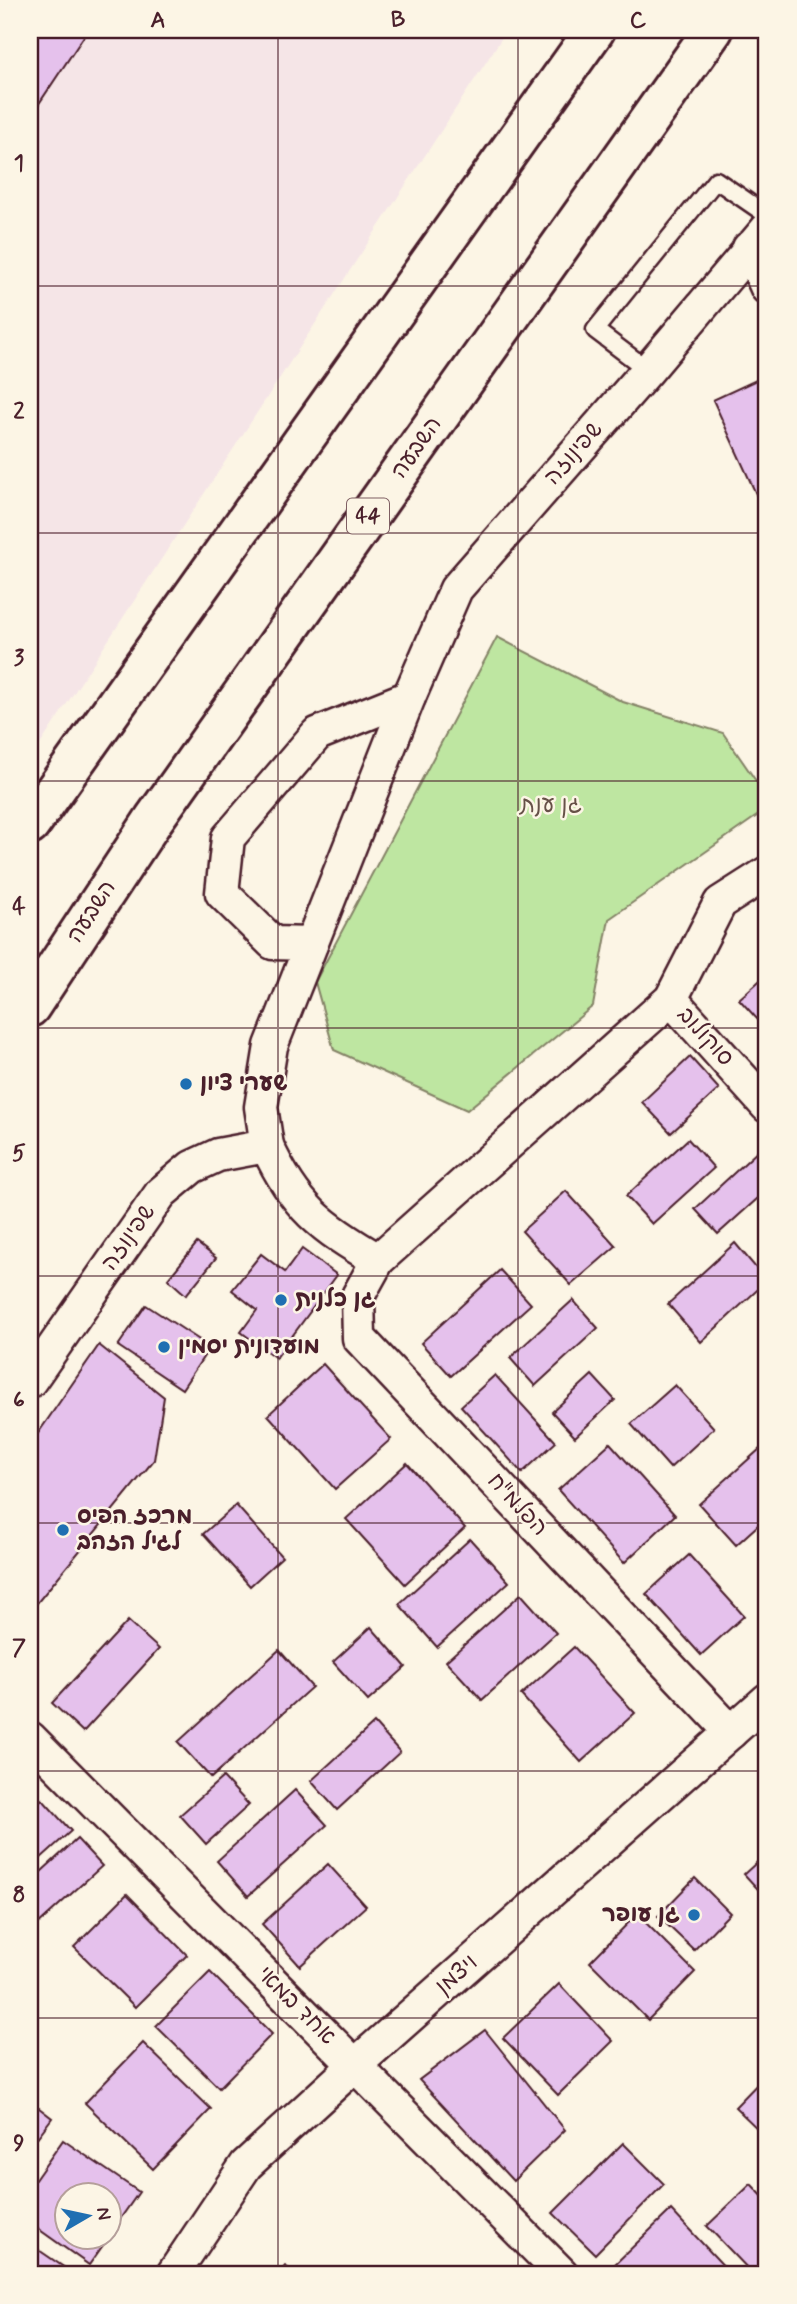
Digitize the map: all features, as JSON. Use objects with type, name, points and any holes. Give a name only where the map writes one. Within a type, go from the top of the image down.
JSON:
[{"type":"highway","points":[[30,825],[595,30]]},
{"type":"highway","name":"השבעה","points":[[30,1007],[162,807],[713,30]]},
{"type":"street","name":"שפינוזה","points":[[378,1260],[340,1238],[301,1205],[281,1177],[267,1146],[261,1107],[271,1045],[409,697],[456,589],[648,370],[758,239]]},
{"type":"street","points":[[758,239],[767,288]]},
{"type":"street","points":[[311,944],[273,943],[222,893],[228,838],[317,734],[409,697]]},
{"type":"street","points":[[671,999],[720,903],[767,873]]},
{"type":"street","name":"סוקולוב","points":[[671,999],[767,1106]]},
{"type":"street","name":"הפלמ\"ח","points":[[671,999],[378,1260],[358,1296],[359,1338],[731,1732]]},
{"type":"street","name":"שפינוזה","points":[[30,1381],[161,1194],[192,1167],[218,1155],[267,1146]]},
{"type":"street","name":"ויצמן","points":[[173,2274],[246,2165],[767,1700]]},
{"type":"street","name":"אחד במאי","points":[[30,1738],[562,2274]]},
{"type":"lane","points":[[648,370],[595,330],[716,180],[767,215]]},
{"type":"shaded area","points":[[30,30],[507,30],[30,760]]},
{"type":"green space","name":"גן ענת","points":[[497,637],[623,702],[723,733],[767,797],[767,809],[609,919],[593,1006],[467,1110],[334,1050],[315,982]]},
{"type":"building","points":[[30,30],[88,30],[36,108],[30,104]]},
{"type":"building","points":[[767,375],[767,518],[713,400]]},
{"type":"building","points":[[767,974],[767,1030],[739,999]]},
{"type":"building","points":[[690,1057],[719,1089],[671,1133],[642,1102]]},
{"type":"building","points":[[688,1139],[714,1168],[652,1224],[626,1196]]},
{"type":"building","points":[[759,1150],[767,1159],[767,1190],[718,1234],[695,1209]]},
{"type":"building","points":[[566,1191],[616,1246],[571,1285],[522,1231]]},
{"type":"building","points":[[197,1243],[216,1258],[186,1295],[168,1279]]},
{"type":"building","points":[[735,1243],[767,1281],[701,1342],[668,1304]]},
{"type":"building","name":"גן כלנית","points":[[302,1249],[337,1275],[276,1358],[241,1332],[257,1310],[232,1290],[261,1254],[285,1272]]},
{"type":"building","points":[[500,1270],[531,1304],[451,1376],[421,1343]]},
{"type":"building","points":[[573,1300],[598,1328],[535,1386],[510,1358]]},
{"type":"building","name":"מועדונית יסמין","points":[[146,1305],[210,1347],[182,1389],[118,1346]]},
{"type":"building","name":"מרכז הפיס לגיל הזהב","points":[[99,1345],[164,1397],[154,1460],[37,1603],[30,1600],[30,1445]]},
{"type":"building","points":[[323,1364],[391,1439],[335,1489],[268,1415]]},
{"type":"building","points":[[495,1375],[556,1442],[522,1473],[461,1406]]},
{"type":"building","points":[[592,1375],[615,1400],[575,1437],[552,1412]]},
{"type":"building","points":[[675,1385],[714,1428],[670,1468],[631,1424]]},
{"type":"building","points":[[610,1443],[675,1515],[624,1563],[558,1490]]},
{"type":"building","points":[[761,1448],[767,1455],[767,1517],[736,1545],[699,1504]]},
{"type":"building","points":[[407,1463],[465,1528],[405,1584],[346,1519]]},
{"type":"building","points":[[236,1505],[282,1557],[250,1586],[203,1534]]},
{"type":"building","points":[[470,1539],[509,1582],[437,1647],[399,1604]]},
{"type":"building","points":[[689,1555],[744,1616],[701,1655],[646,1594]]},
{"type":"building","points":[[521,1594],[556,1633],[482,1700],[446,1661]]},
{"type":"building","points":[[128,1621],[159,1649],[83,1732],[52,1703]]},
{"type":"building","points":[[371,1627],[406,1667],[368,1701],[333,1662]]},
{"type":"building","points":[[574,1647],[635,1713],[581,1762],[521,1695]]},
{"type":"building","points":[[279,1650],[312,1687],[211,1778],[178,1742]]},
{"type":"building","points":[[374,1723],[400,1752],[337,1810],[311,1781]]},
{"type":"building","points":[[223,1777],[249,1805],[206,1844],[180,1815]]},
{"type":"building","points":[[295,1790],[327,1825],[248,1896],[217,1861]]},
{"type":"building","points":[[767,1790],[767,1806],[759,1798]]},
{"type":"building","points":[[42,1799],[71,1831],[30,1868],[30,1810]]},
{"type":"building","points":[[77,1839],[102,1866],[37,1925],[30,1918],[30,1882]]},
{"type":"building","points":[[767,1853],[767,1899],[744,1874]]},
{"type":"building","points":[[328,1864],[366,1906],[300,1966],[262,1924]]},
{"type":"building","name":"גן עופר","points":[[695,1878],[730,1913],[694,1950],[658,1916]]},
{"type":"building","points":[[127,1894],[187,1955],[135,2007],[74,1947]]},
{"type":"building","points":[[637,1914],[695,1972],[648,2020],[590,1962]]},
{"type":"building","points":[[210,1972],[272,2034],[219,2088],[156,2026]]},
{"type":"building","points":[[559,1984],[613,2041],[558,2095],[503,2038]]},
{"type":"building","points":[[485,2030],[565,2130],[513,2181],[419,2080]]},
{"type":"building","points":[[143,2043],[211,2109],[153,2169],[85,2103]]},
{"type":"building","points":[[767,2074],[767,2138],[735,2107]]},
{"type":"building","points":[[30,2101],[52,2118],[30,2147]]},
{"type":"building","points":[[63,2140],[139,2192],[122,2216],[122,2182],[52,2182],[52,2239],[30,2223],[30,2187]]},
{"type":"building","points":[[623,2143],[664,2184],[595,2254],[553,2213]]},
{"type":"building","points":[[751,2184],[767,2201],[767,2274],[753,2274],[707,2226]]},
{"type":"building","points":[[671,2210],[731,2274],[623,2274],[614,2265]]},
{"type":"building","points":[[30,2244],[68,2270],[65,2274],[30,2274]]},
{"type":"building","points":[[71,2252],[98,2252],[89,2265]]},
{"type":"building","points":[[285,2266],[297,2274],[279,2274]]},
{"type":"place","name":"שערי ציון","points":[[186,1084]]},
{"type":"place","name":"גן כלנית","points":[[281,1300]]},
{"type":"place","name":"מועדונית יסמין","points":[[164,1347]]},
{"type":"place","name":"מרכז הפיס לגיל הזהב","points":[[63,1530]]},
{"type":"place","name":"גן עופר","points":[[694,1915]]}]
